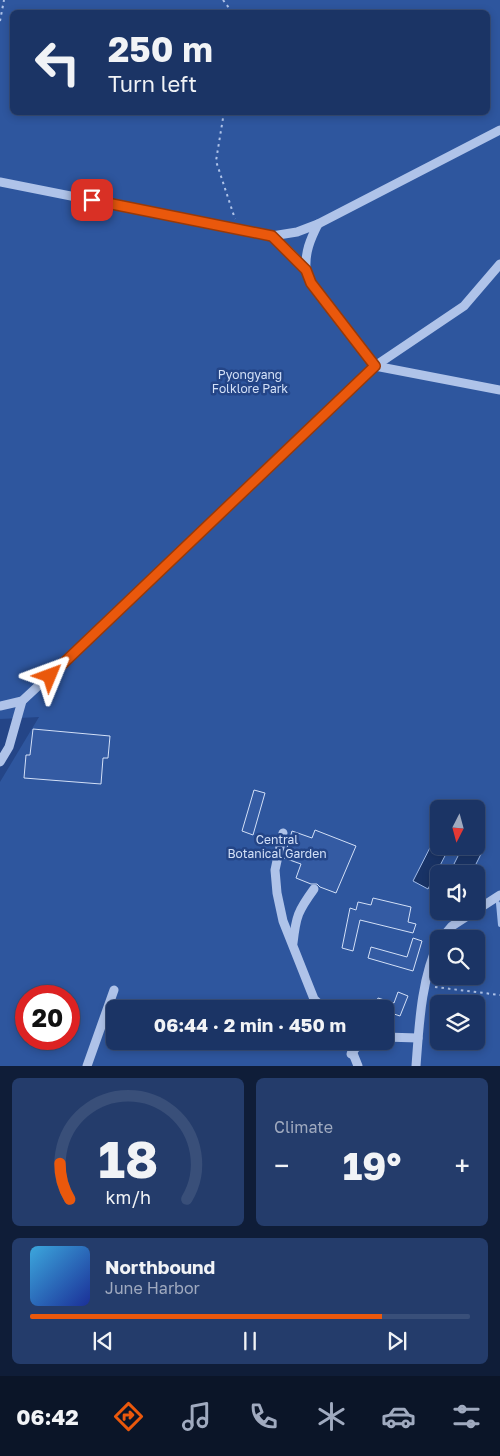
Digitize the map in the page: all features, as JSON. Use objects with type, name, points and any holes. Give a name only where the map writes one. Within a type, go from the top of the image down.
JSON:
[{"type":"street","points":[[0,182],[272,236],[297,232],[318,224],[500,130]]},
{"type":"street","points":[[318,224],[309,242],[305,258],[306,270],[311,283],[375,366],[500,390]]},
{"type":"street","points":[[272,236],[306,270]]},
{"type":"street","points":[[0,706],[22,701],[375,366],[464,306],[500,264]]},
{"type":"street","points":[[0,762],[9,747],[22,701]]},
{"type":"street","points":[[283,833],[276,859],[275,878],[277,893],[283,921],[315,1000]]},
{"type":"street","points":[[293,943],[299,909],[314,889]]},
{"type":"street","points":[[449,930],[500,895]]},
{"type":"street","points":[[416,1066],[425,986],[430,967]]},
{"type":"street","points":[[87,1066],[114,990]]},
{"type":"street","points":[[394,1037],[418,1038]]},
{"type":"street","points":[[350,1050],[358,1066]]},
{"type":"street","points":[[351,1054],[354,1050]]},
{"type":"path","points":[[0,21],[4,0]]},
{"type":"path","points":[[224,115],[216,161],[238,229]]},
{"type":"path","points":[[425,986],[500,995]]},
{"type":"green space","name":"Pyongyang Folklore Park","points":[[0,0],[500,0],[500,1066],[0,1066],[0,782],[39,717],[0,719]]},
{"type":"shaded area","points":[[430,848],[430,855],[445,855],[440,865],[430,865],[430,885],[428,889],[413,881]]},
{"type":"shaded area","points":[[458,855],[480,855],[476,865],[454,865]]},
{"type":"building","points":[[33,729],[110,736],[108,758],[103,758],[101,784],[24,778],[26,755],[30,755]]},
{"type":"building","points":[[254,790],[265,793],[253,835],[242,831]]},
{"type":"building","points":[[315,830],[356,846],[336,893],[317,884],[311,884],[296,878],[301,864],[284,858],[292,831],[312,838]]},
{"type":"building","points":[[373,898],[411,907],[408,922],[416,924],[413,933],[360,920],[353,951],[342,948],[350,908],[356,910],[358,902],[371,905]]},
{"type":"building","points":[[413,938],[422,941],[413,971],[368,958],[371,947],[407,957]]},
{"type":"building","points":[[398,992],[408,996],[400,1016],[394,1014],[394,1003]]},
{"type":"waterway","points":[[498,903],[500,925]]},
{"type":"route","points":[[50,676],[168,561],[375,366],[311,283],[306,270],[272,236],[92,200]]},
{"type":"park label","name":"Central Botanical Garden","points":[[277,847]]}]
